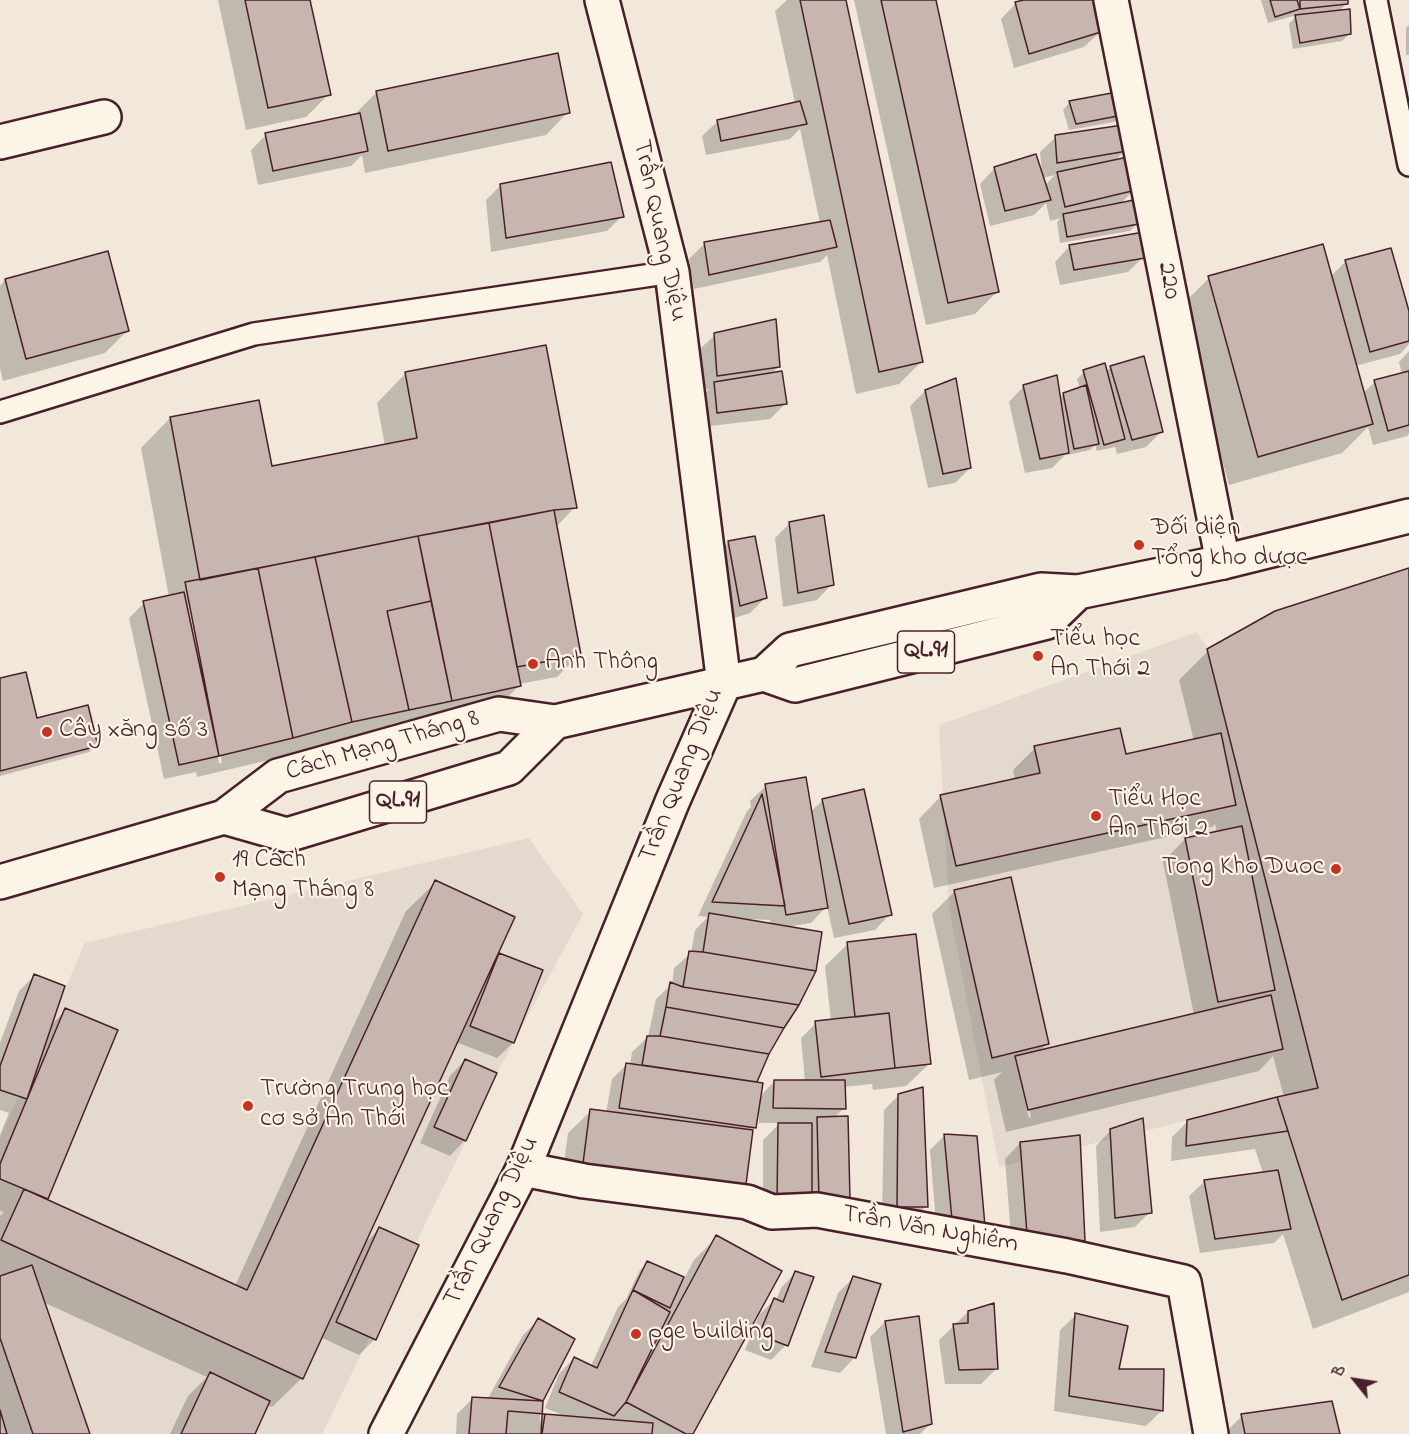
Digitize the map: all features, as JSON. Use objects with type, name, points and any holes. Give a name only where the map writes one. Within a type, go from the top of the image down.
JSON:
[{"type":"main road","name":"Trần Quang Diệu","points":[[386,1434],[523,1169],[673,800],[724,684],[672,272],[602,0]]},
{"type":"main road","name":"220","points":[[1111,0],[1223,562]]},
{"type":"main road","points":[[0,142],[104,117]]},
{"type":"main road","name":"Cách Mạng Tháng 8","points":[[0,882],[224,818],[278,776],[499,714],[555,722],[764,674],[795,685],[1047,622],[1078,592],[1223,562],[1409,516]]},
{"type":"main road","name":"QL.91","points":[[224,818],[286,835],[509,768],[555,722]]},
{"type":"main road","name":"Trần Văn Nghiêm","points":[[523,1169],[584,1181],[747,1202],[772,1212],[817,1210],[1067,1256],[1184,1282],[1211,1434]]},
{"type":"lane","points":[[1376,0],[1409,165]]},
{"type":"lane","points":[[0,412],[254,334],[672,272]]},
{"type":"shaded area","name":"Tiểu Học An Thới 2","points":[[1197,632],[1207,649],[1318,1088],[999,1167],[949,908],[939,725]]},
{"type":"shaded area","name":"Trường Trung học cơ sở An Thới","points":[[529,838],[583,914],[497,1073],[322,1434],[0,1434],[0,1138],[85,943]]},
{"type":"building","points":[[245,0],[310,0],[331,95],[268,108]]},
{"type":"building","points":[[800,0],[846,0],[923,362],[879,372]]},
{"type":"building","points":[[881,0],[936,0],[999,292],[948,303]]},
{"type":"building","points":[[1099,0],[1101,32],[1029,54],[1015,2]]},
{"type":"building","points":[[1270,0],[1297,0],[1300,9],[1275,17]]},
{"type":"building","points":[[1300,0],[1348,0],[1348,4],[1300,9]]},
{"type":"building","points":[[1350,9],[1351,34],[1300,43],[1295,15]]},
{"type":"building","points":[[558,53],[570,113],[388,151],[376,91]]},
{"type":"building","points":[[1117,92],[1123,115],[1076,124],[1069,101]]},
{"type":"building","points":[[800,101],[807,124],[721,141],[717,120]]},
{"type":"building","points":[[360,113],[368,151],[273,171],[265,133]]},
{"type":"building","points":[[1123,125],[1127,151],[1057,163],[1055,135]]},
{"type":"building","points":[[1036,154],[1051,200],[1005,211],[994,167]]},
{"type":"building","points":[[1128,157],[1136,190],[1065,207],[1057,172]]},
{"type":"building","points":[[611,162],[624,217],[506,238],[500,184]]},
{"type":"building","points":[[1134,200],[1139,224],[1067,237],[1063,214]]},
{"type":"building","points":[[830,220],[837,247],[709,275],[704,242]]},
{"type":"building","points":[[1144,232],[1145,258],[1074,270],[1069,245]]},
{"type":"building","points":[[1323,244],[1373,424],[1258,457],[1208,276]]},
{"type":"building","points":[[1391,248],[1409,311],[1409,341],[1370,352],[1345,260]]},
{"type":"building","points":[[108,251],[129,331],[26,359],[5,279]]},
{"type":"building","points":[[776,319],[780,367],[717,376],[714,333]]},
{"type":"building","points":[[546,345],[577,508],[554,510],[200,580],[170,417],[259,400],[272,466],[417,438],[405,372]]},
{"type":"building","points":[[1144,356],[1163,432],[1132,440],[1110,366]]},
{"type":"building","points":[[1105,363],[1125,439],[1104,445],[1083,370]]},
{"type":"building","points":[[782,371],[787,404],[717,413],[714,382]]},
{"type":"building","points":[[1409,371],[1409,425],[1388,431],[1374,380]]},
{"type":"building","points":[[1057,375],[1069,453],[1040,459],[1023,385]]},
{"type":"building","points":[[956,378],[971,468],[943,474],[925,390]]},
{"type":"building","points":[[1086,385],[1099,444],[1074,449],[1063,393]]},
{"type":"building","points":[[554,510],[581,655],[517,667],[489,523]]},
{"type":"building","points":[[824,515],[834,585],[798,593],[789,522]]},
{"type":"building","points":[[489,523],[521,686],[452,701],[418,536]]},
{"type":"building","points":[[418,536],[431,601],[387,611],[409,710],[352,722],[315,557]]},
{"type":"building","points":[[755,536],[767,598],[740,606],[728,541]]},
{"type":"building","points":[[315,557],[352,722],[293,738],[258,568]]},
{"type":"building","points":[[258,568],[293,738],[219,756],[185,582]]},
{"type":"building","name":"Tong Kho Duoc","points":[[1409,568],[1409,1275],[1342,1300],[1277,1097],[1318,1088],[1207,649],[1275,611]]},
{"type":"building","points":[[184,592],[219,756],[179,765],[143,601]]},
{"type":"building","points":[[431,601],[452,701],[409,710],[387,611]]},
{"type":"building","name":"Cây xăng số 3","points":[[26,672],[37,718],[88,705],[98,746],[0,771],[0,678]]},
{"type":"building","points":[[1120,728],[1126,754],[1221,733],[1236,805],[956,866],[940,795],[1040,773],[1034,746]]},
{"type":"building","points":[[806,777],[828,908],[786,915],[765,784]]},
{"type":"building","points":[[864,789],[892,915],[849,924],[822,799]]},
{"type":"building","points":[[762,794],[785,906],[712,902]]},
{"type":"building","points":[[1242,826],[1275,990],[1218,1002],[1185,838]]},
{"type":"building","points":[[1011,877],[1049,1044],[992,1058],[954,890]]},
{"type":"building","points":[[435,880],[515,917],[303,1379],[1,1240],[24,1189],[247,1290]]},
{"type":"building","points":[[709,913],[822,932],[816,971],[703,952]]},
{"type":"building","points":[[916,934],[931,1064],[895,1068],[889,1013],[855,1017],[847,942]]},
{"type":"building","points":[[689,951],[816,971],[799,1005],[683,987]]},
{"type":"building","points":[[499,953],[543,970],[514,1043],[470,1026]]},
{"type":"building","points":[[34,974],[65,986],[27,1099],[0,1090],[0,1066]]},
{"type":"building","points":[[670,982],[683,987],[799,1005],[784,1028],[666,1007]]},
{"type":"building","points":[[1271,995],[1283,1049],[1028,1110],[1015,1056]]},
{"type":"building","points":[[666,1007],[784,1028],[769,1054],[660,1036]]},
{"type":"building","points":[[65,1008],[118,1030],[48,1199],[0,1179],[0,1164]]},
{"type":"building","points":[[889,1013],[895,1068],[821,1077],[815,1021]]},
{"type":"building","points":[[647,1036],[660,1036],[769,1054],[757,1082],[642,1065]]},
{"type":"building","points":[[465,1059],[497,1073],[466,1141],[434,1127]]},
{"type":"building","points":[[626,1063],[763,1083],[756,1128],[619,1108]]},
{"type":"building","points":[[774,1080],[845,1080],[846,1109],[773,1108]]},
{"type":"building","points":[[923,1087],[928,1207],[897,1207],[898,1094]]},
{"type":"building","points":[[1277,1097],[1288,1131],[1186,1146],[1187,1120]]},
{"type":"building","points":[[590,1109],[753,1130],[745,1192],[582,1171]]},
{"type":"building","points":[[848,1116],[850,1200],[819,1202],[817,1117]]},
{"type":"building","points":[[1143,1118],[1152,1213],[1115,1218],[1110,1129]]},
{"type":"building","points":[[778,1123],[812,1123],[812,1203],[777,1202]]},
{"type":"building","points":[[944,1134],[977,1136],[985,1226],[952,1220]]},
{"type":"building","points":[[1080,1135],[1085,1241],[1027,1234],[1020,1142]]},
{"type":"building","points":[[1278,1170],[1291,1229],[1215,1239],[1204,1180]]},
{"type":"building","points":[[379,1227],[419,1245],[376,1340],[336,1322]]},
{"type":"building","points":[[716,1235],[782,1271],[693,1434],[686,1434],[626,1402]]},
{"type":"building","points":[[647,1261],[684,1277],[670,1308],[633,1290]]},
{"type":"building","points":[[32,1265],[90,1434],[33,1434],[0,1338],[0,1276]]},
{"type":"building","points":[[795,1271],[814,1277],[788,1346],[759,1335],[774,1298],[783,1302]]},
{"type":"building","points":[[853,1276],[881,1284],[856,1358],[825,1352]]},
{"type":"building","name":"pge building","points":[[633,1290],[670,1312],[626,1402],[614,1416],[559,1392],[574,1357],[597,1368]]},
{"type":"building","points":[[994,1303],[998,1369],[959,1370],[953,1324],[968,1323],[968,1311]]},
{"type":"building","points":[[1075,1313],[1128,1326],[1119,1369],[1164,1369],[1163,1411],[1069,1396]]},
{"type":"building","points":[[919,1316],[932,1424],[903,1432],[885,1321]]},
{"type":"building","points":[[538,1318],[575,1339],[543,1401],[499,1387]]},
{"type":"building","points":[[210,1372],[270,1401],[255,1434],[181,1434]]},
{"type":"building","points":[[472,1397],[543,1401],[541,1434],[469,1434]]},
{"type":"building","points":[[1332,1401],[1340,1434],[1245,1434],[1241,1414]]},
{"type":"building","points":[[0,1410],[7,1434],[0,1434]]},
{"type":"building","points":[[508,1411],[545,1414],[542,1434],[506,1434]]},
{"type":"building","points":[[545,1414],[653,1423],[652,1434],[542,1434]]},
{"type":"place","name":"Đối diện Tổng kho dược","points":[[1139,545]]},
{"type":"place","name":"Tiểu học An Thới 2","points":[[1038,656]]},
{"type":"place","name":"Anh Thông","points":[[533,664]]},
{"type":"place","name":"Cây xăng số 3","points":[[47,732]]},
{"type":"place","name":"Tiểu Học An Thới 2","points":[[1096,816]]},
{"type":"place","name":"Tong Kho Duoc","points":[[1336,869]]},
{"type":"place","name":"19 Cách Mạng Tháng 8","points":[[220,877]]},
{"type":"place","name":"Trường Trung học cơ sở An Thới","points":[[248,1106]]},
{"type":"place","name":"pge building","points":[[636,1334]]}]
